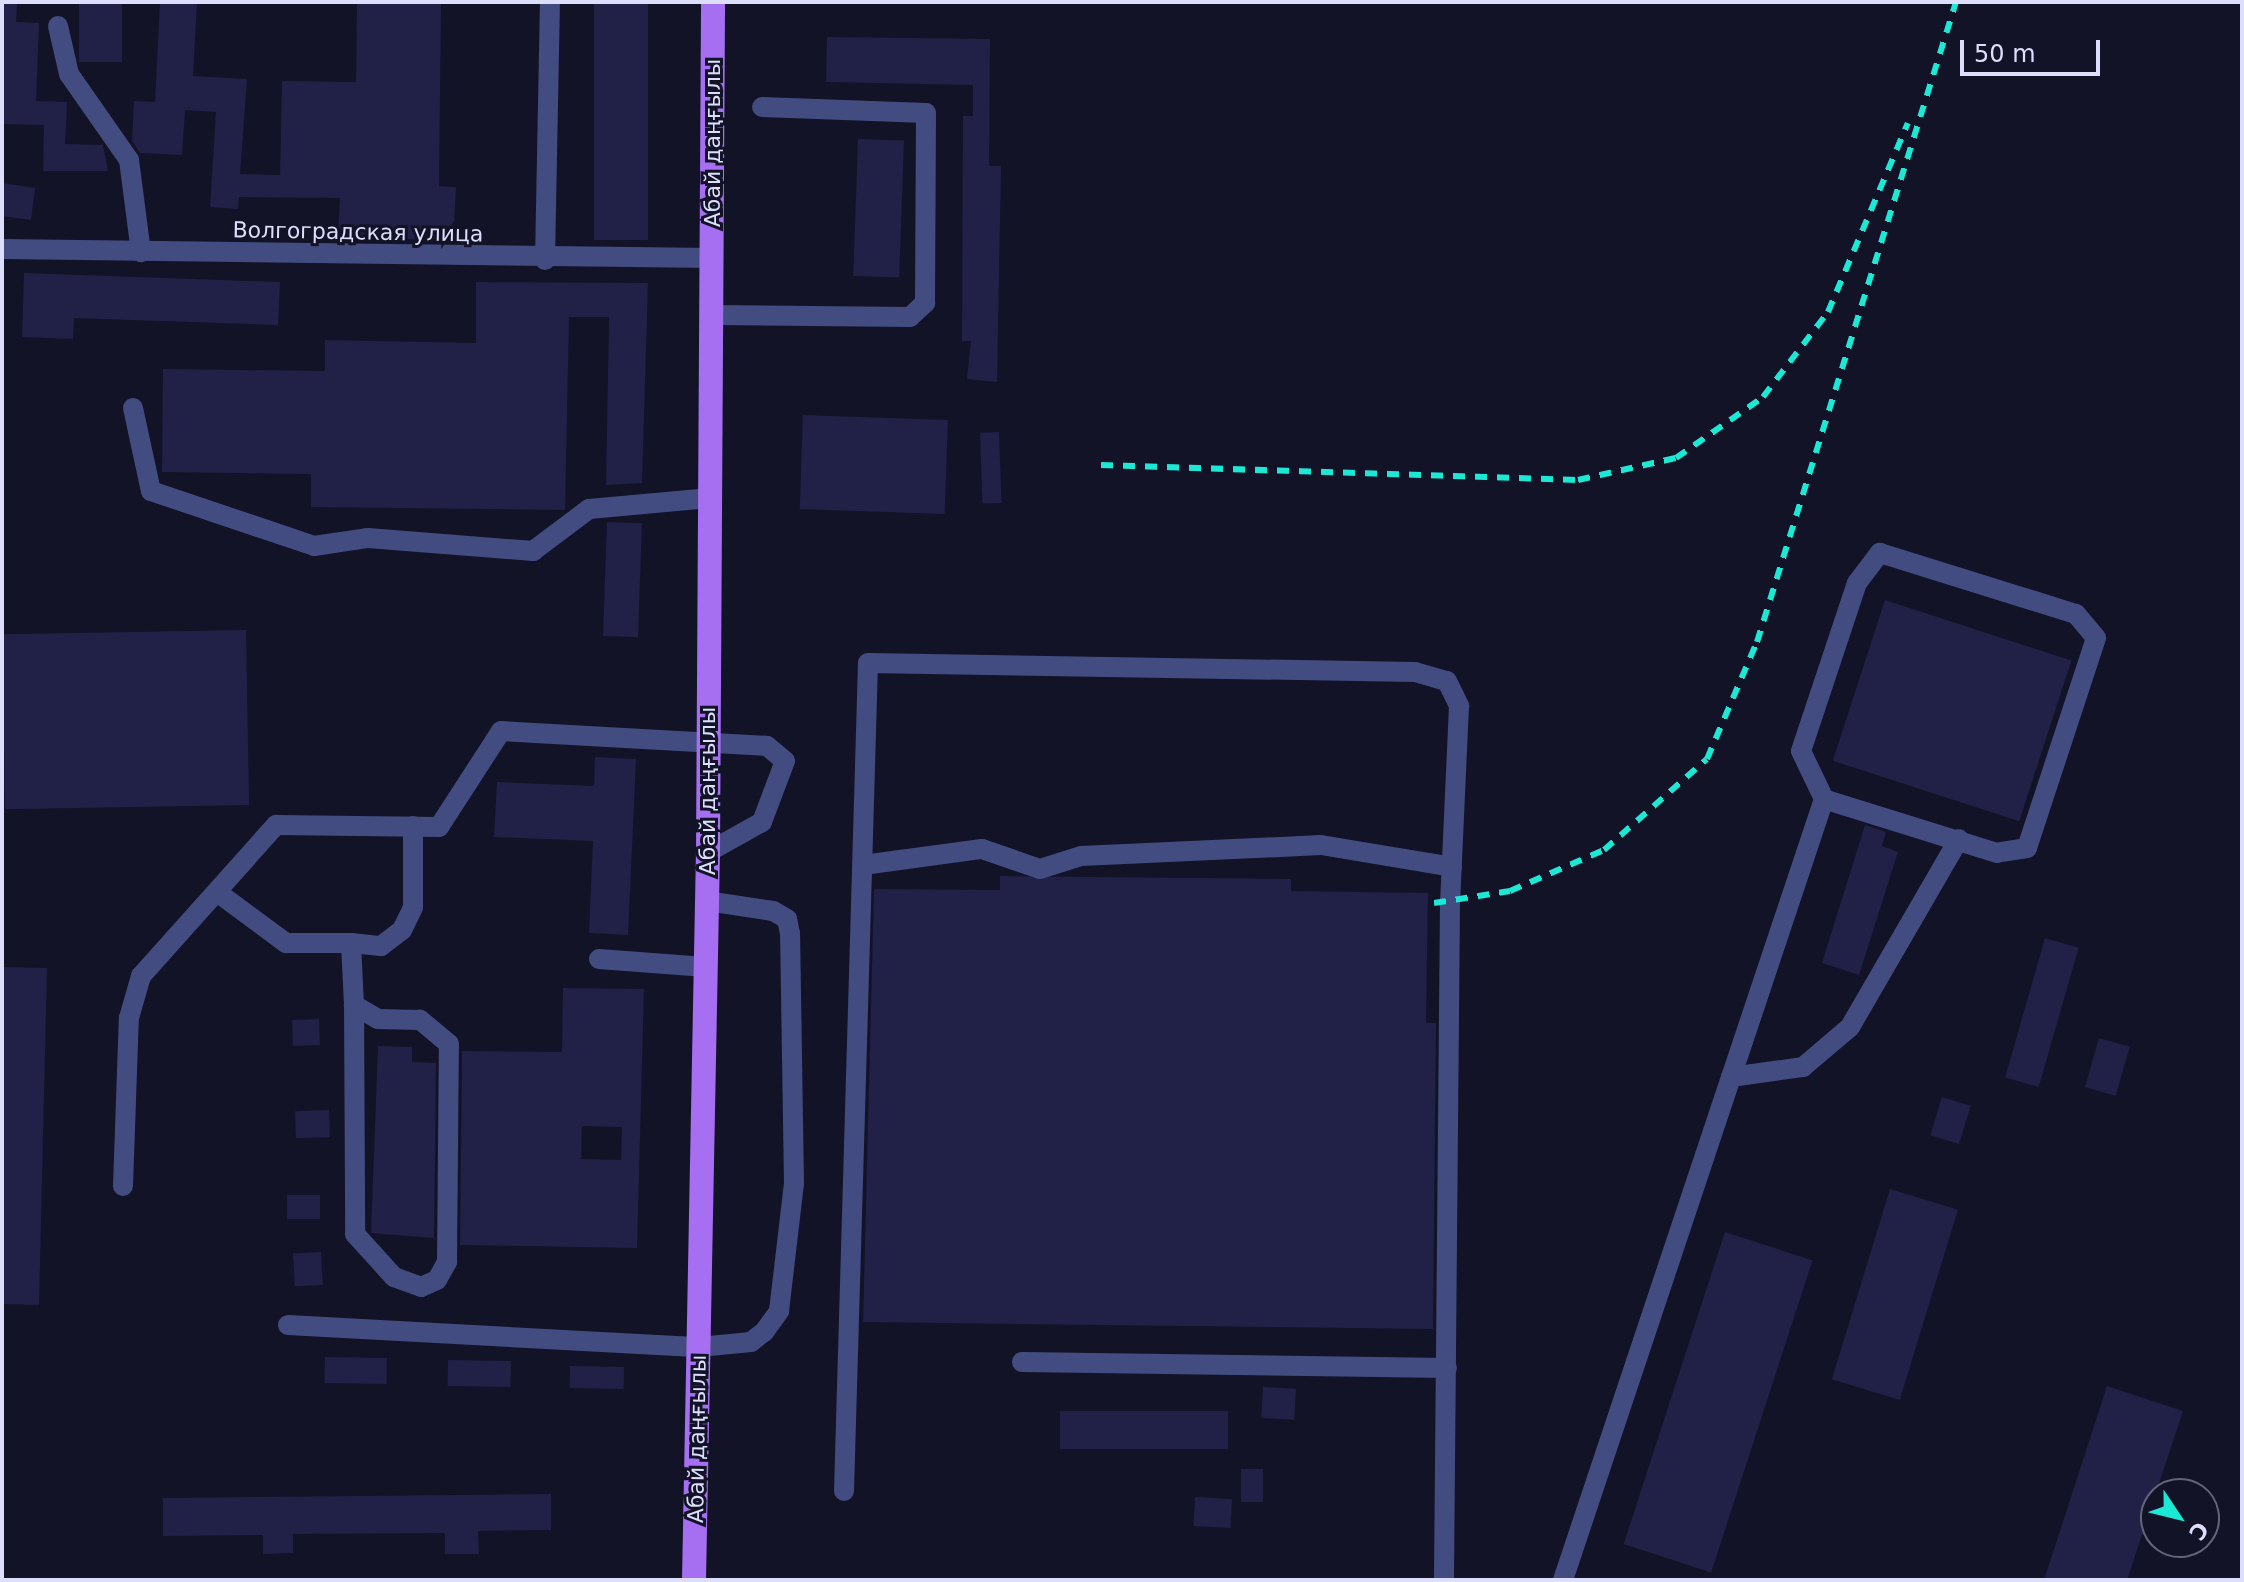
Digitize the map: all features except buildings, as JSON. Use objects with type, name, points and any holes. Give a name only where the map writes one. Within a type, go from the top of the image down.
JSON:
[{"type":"main road","name":"Абай даңғылы","points":[[694,1580],[708,901],[713,2]]},
{"type":"street","points":[[545,260],[550,2]]},
{"type":"street","points":[[58,26],[69,74],[129,160],[141,252]]},
{"type":"street","points":[[713,315],[910,317],[925,303],[926,113],[762,107]]},
{"type":"street","name":"Волгоградская улица","points":[[2,249],[545,260],[713,258]]},
{"type":"street","points":[[133,408],[151,491],[314,546],[368,538],[533,551],[589,509],[711,498]]},
{"type":"street","points":[[1563,1580],[1824,799],[1801,751],[1857,583],[1880,553],[2076,614],[2096,638],[2095,654],[2027,848],[1997,853],[1824,799]]},
{"type":"street","points":[[844,1491],[868,663],[1415,672],[1447,681],[1459,706],[1452,867],[1444,1580]]},
{"type":"street","points":[[123,1186],[129,1018],[141,976],[276,825],[439,827],[501,731],[767,746],[785,761],[762,822],[708,852]]},
{"type":"street","points":[[217,892],[286,943],[381,946],[402,930],[413,907],[413,826]]},
{"type":"street","points":[[1731,1077],[1803,1067],[1850,1027],[1959,839]]},
{"type":"street","points":[[863,865],[982,849],[1040,869],[1081,856],[1321,845],[1452,867]]},
{"type":"street","points":[[288,1325],[699,1347],[751,1342],[779,1311],[794,1184],[787,919],[708,901]]},
{"type":"street","points":[[351,943],[355,1234],[394,1277],[421,1287],[437,1280],[447,1262],[449,1044],[420,1020],[378,1019],[354,1005]]},
{"type":"street","points":[[599,959],[706,967]]},
{"type":"street","points":[[1022,1362],[1447,1368]]},
{"type":"railway","points":[[1434,903],[1510,891],[1604,850],[1707,759],[1757,642],[1956,2]]},
{"type":"railway","points":[[1101,465],[1578,480],[1676,458],[1763,397],[1828,312],[1908,123]]}]
